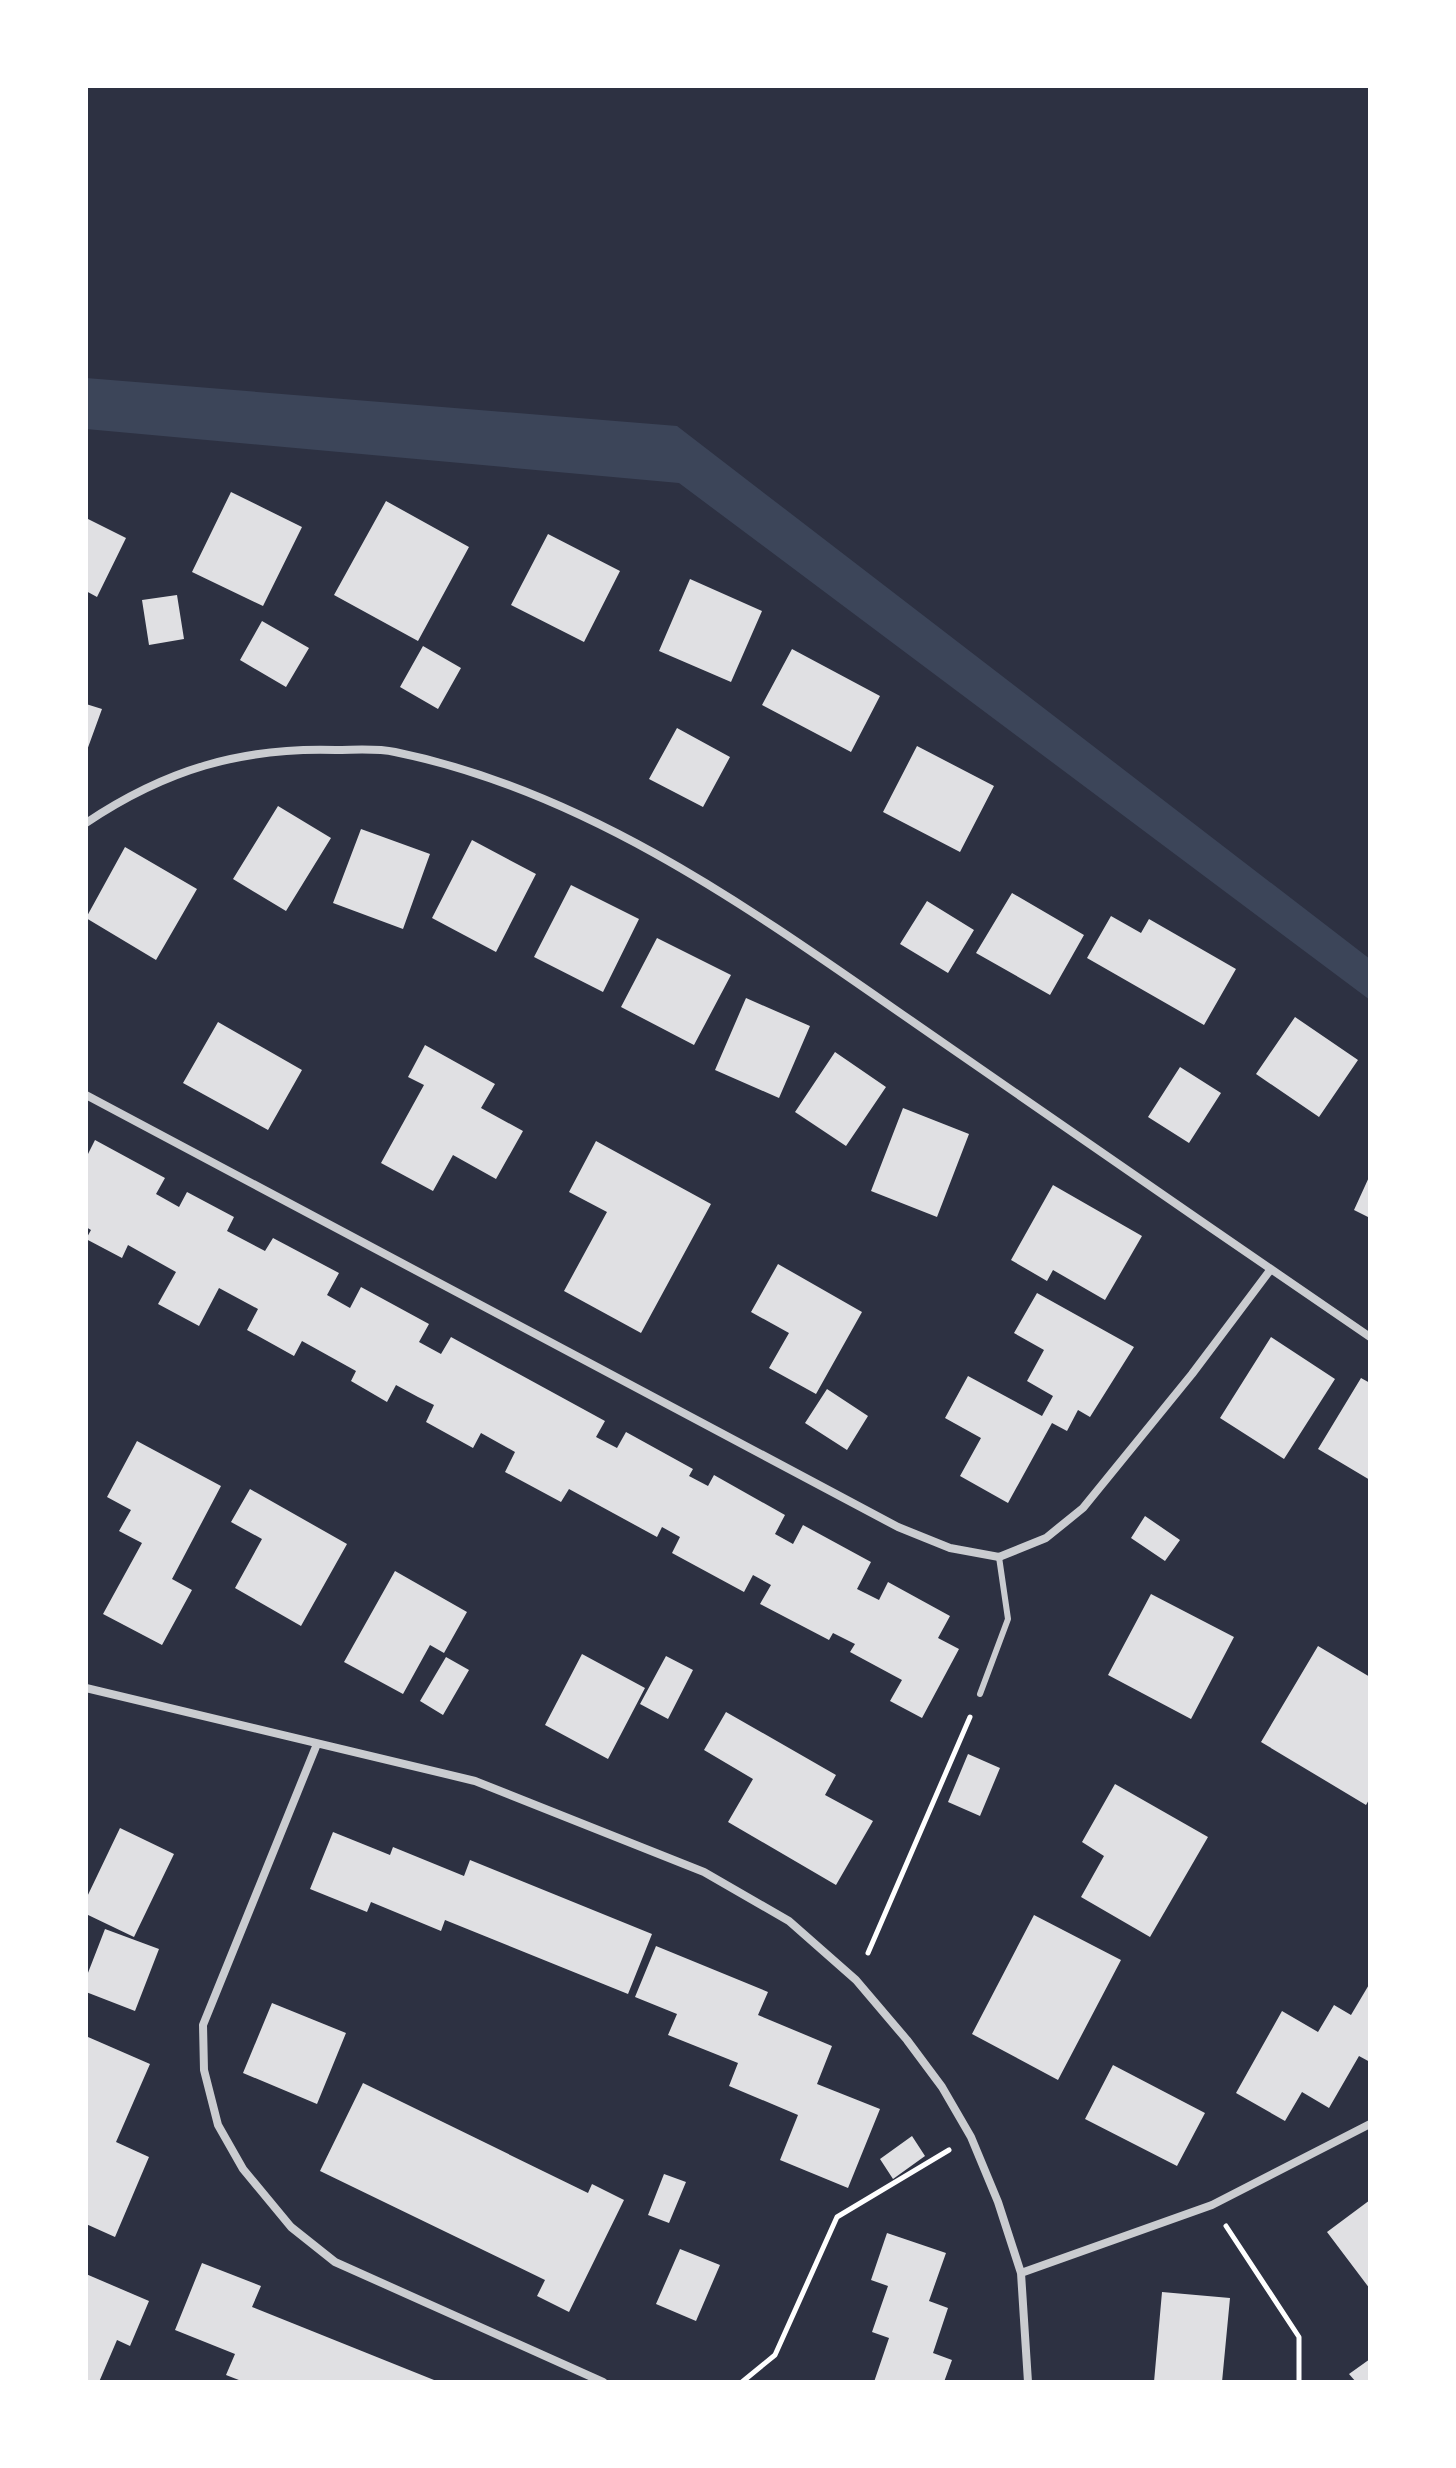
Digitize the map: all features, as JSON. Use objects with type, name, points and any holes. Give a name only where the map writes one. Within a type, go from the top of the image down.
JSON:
[{"type":"street","points":[[86,823],[131,793],[195,767],[282,748],[391,751],[486,776],[581,815],[682,869],[792,938],[1370,1337]]},
{"type":"street","points":[[86,1095],[898,1527],[950,1548],[999,1557],[1046,1538],[1083,1508],[1192,1374],[1271,1269]]},
{"type":"street","points":[[86,1688],[475,1781],[704,1872],[789,1921],[856,1980],[942,2087],[971,2137],[998,2202],[1021,2273],[1028,2382]]},
{"type":"street","points":[[317,1744],[203,2025],[204,2070],[218,2125],[243,2169],[291,2227],[335,2262],[603,2382]]},
{"type":"street","points":[[1021,2273],[1212,2205],[1370,2124]]},
{"type":"lane","points":[[980,1694],[1008,1619],[999,1557]]},
{"type":"path","points":[[856,1980],[980,1694]]},
{"type":"path","points":[[742,2382],[775,2355],[837,2217],[971,2137]]},
{"type":"path","points":[[1212,2205],[1299,2337],[1299,2382]]},
{"type":"shaded area","points":[[86,378],[677,426],[1370,959],[1370,1000],[679,483],[86,429]]},
{"type":"building","points":[[231,492],[302,527],[263,606],[192,572]]},
{"type":"building","points":[[386,501],[469,547],[418,641],[334,595]]},
{"type":"building","points":[[86,518],[126,538],[97,597],[86,591]]},
{"type":"building","points":[[548,534],[620,571],[584,642],[511,605]]},
{"type":"building","points":[[690,579],[762,611],[731,682],[659,651]]},
{"type":"building","points":[[177,595],[184,639],[149,645],[142,600]]},
{"type":"building","points":[[262,621],[309,648],[286,687],[240,660]]},
{"type":"building","points":[[423,646],[461,668],[438,709],[400,687]]},
{"type":"building","points":[[792,649],[880,696],[851,752],[762,705]]},
{"type":"building","points":[[86,704],[102,709],[86,753]]},
{"type":"building","points":[[677,728],[730,757],[703,807],[649,779]]},
{"type":"building","points":[[917,746],[994,786],[960,852],[883,812]]},
{"type":"building","points":[[278,806],[331,838],[286,911],[233,879]]},
{"type":"building","points":[[361,829],[430,854],[403,929],[333,903]]},
{"type":"building","points":[[472,840],[536,874],[496,952],[432,918]]},
{"type":"building","points":[[125,847],[197,889],[156,960],[86,918]]},
{"type":"building","points":[[571,885],[639,919],[603,992],[534,957]]},
{"type":"building","points":[[1012,893],[1084,935],[1050,995],[976,953]]},
{"type":"building","points":[[927,901],[974,930],[948,973],[900,944]]},
{"type":"building","points":[[1111,916],[1141,933],[1149,919],[1236,969],[1204,1025],[1087,958]]},
{"type":"building","points":[[657,938],[731,975],[694,1045],[621,1007]]},
{"type":"building","points":[[746,998],[810,1026],[779,1098],[715,1070]]},
{"type":"building","points":[[1295,1017],[1358,1060],[1319,1117],[1256,1074]]},
{"type":"building","points":[[218,1022],[302,1070],[268,1130],[183,1083]]},
{"type":"building","points":[[425,1045],[495,1084],[481,1108],[523,1131],[496,1179],[453,1155],[433,1191],[381,1163],[424,1085],[408,1077]]},
{"type":"building","points":[[835,1052],[886,1087],[846,1146],[795,1112]]},
{"type":"building","points":[[1180,1067],[1221,1093],[1189,1143],[1148,1117]]},
{"type":"building","points":[[903,1108],[969,1134],[937,1217],[871,1191]]},
{"type":"building","points":[[95,1140],[165,1178],[156,1194],[179,1207],[187,1192],[234,1217],[227,1231],[265,1251],[273,1238],[339,1273],[327,1295],[350,1308],[361,1287],[429,1324],[419,1342],[441,1354],[451,1337],[605,1421],[596,1437],[617,1448],[626,1432],[693,1469],[689,1476],[708,1486],[714,1475],[785,1515],[775,1534],[793,1544],[803,1525],[871,1562],[857,1589],[879,1600],[888,1582],[950,1616],[938,1638],[959,1649],[922,1718],[890,1701],[902,1680],[850,1652],[855,1644],[833,1633],[829,1640],[760,1604],[771,1585],[753,1575],[744,1592],[672,1553],[680,1537],[662,1527],[657,1537],[569,1489],[561,1502],[505,1472],[515,1452],[481,1433],[473,1448],[426,1422],[434,1405],[396,1385],[387,1402],[351,1381],[356,1371],[302,1341],[294,1356],[247,1330],[258,1309],[219,1288],[199,1326],[158,1304],[176,1272],[128,1245],[122,1258],[86,1239],[91,1230],[86,1227],[86,1158]]},
{"type":"building","points":[[596,1141],[711,1204],[641,1333],[564,1291],[607,1212],[569,1192]]},
{"type":"building","points":[[1370,1175],[1370,1218],[1354,1210]]},
{"type":"building","points":[[1053,1185],[1142,1236],[1105,1300],[1053,1270],[1047,1281],[1011,1260]]},
{"type":"building","points":[[778,1264],[862,1312],[816,1394],[769,1368],[789,1333],[751,1312]]},
{"type":"building","points":[[1037,1293],[1134,1347],[1090,1417],[1078,1410],[1067,1431],[1052,1423],[1008,1503],[960,1476],[981,1438],[945,1418],[968,1376],[1042,1416],[1053,1396],[1027,1381],[1044,1350],[1014,1333]]},
{"type":"building","points":[[1271,1337],[1335,1379],[1284,1459],[1220,1418]]},
{"type":"building","points":[[1361,1378],[1370,1383],[1370,1480],[1318,1449]]},
{"type":"building","points":[[827,1389],[868,1416],[847,1450],[805,1423]]},
{"type":"building","points":[[137,1441],[221,1486],[172,1579],[192,1590],[162,1645],[103,1614],[142,1543],[119,1531],[131,1510],[107,1497]]},
{"type":"building","points":[[250,1489],[347,1544],[301,1626],[235,1588],[262,1539],[231,1522]]},
{"type":"building","points":[[1145,1516],[1180,1540],[1165,1561],[1131,1538]]},
{"type":"building","points":[[395,1571],[467,1612],[444,1653],[430,1645],[403,1694],[344,1662]]},
{"type":"building","points":[[1151,1594],[1234,1637],[1191,1719],[1108,1675]]},
{"type":"building","points":[[1318,1646],[1370,1677],[1370,1798],[1366,1805],[1261,1742]]},
{"type":"building","points":[[582,1654],[645,1688],[608,1759],[545,1725]]},
{"type":"building","points":[[666,1656],[693,1670],[668,1719],[640,1704]]},
{"type":"building","points":[[446,1657],[469,1670],[443,1715],[420,1701]]},
{"type":"building","points":[[726,1712],[836,1775],[825,1795],[873,1821],[836,1885],[728,1822],[753,1779],[704,1750]]},
{"type":"building","points":[[968,1754],[1000,1768],[980,1816],[948,1802]]},
{"type":"building","points":[[1115,1784],[1208,1837],[1150,1937],[1081,1897],[1104,1856],[1082,1842]]},
{"type":"building","points":[[120,1828],[174,1854],[134,1937],[86,1914],[86,1899]]},
{"type":"building","points":[[333,1832],[390,1855],[393,1847],[464,1876],[470,1860],[652,1934],[628,1994],[445,1920],[441,1931],[371,1902],[367,1912],[310,1889]]},
{"type":"building","points":[[1034,1915],[1121,1960],[1058,2080],[972,2034]]},
{"type":"building","points":[[105,1929],[159,1949],[135,2011],[86,1992],[86,1978]]},
{"type":"building","points":[[656,1946],[768,1992],[758,2015],[832,2046],[817,2084],[880,2109],[848,2188],[780,2160],[798,2115],[729,2086],[738,2063],[668,2035],[677,2014],[635,1997]]},
{"type":"building","points":[[1370,1983],[1370,2062],[1359,2056],[1329,2108],[1302,2092],[1285,2121],[1236,2093],[1282,2011],[1318,2032],[1334,2005],[1351,2015]]},
{"type":"building","points":[[272,2003],[346,2033],[317,2104],[243,2073]]},
{"type":"building","points":[[88,2037],[150,2064],[116,2142],[149,2157],[115,2237],[86,2224]]},
{"type":"building","points":[[1113,2065],[1205,2113],[1177,2166],[1085,2119]]},
{"type":"building","points":[[363,2083],[588,2193],[592,2184],[624,2200],[569,2312],[537,2296],[545,2280],[320,2171]]},
{"type":"building","points":[[912,2136],[925,2156],[893,2179],[880,2159]]},
{"type":"building","points":[[664,2174],[686,2182],[669,2223],[648,2215]]},
{"type":"building","points":[[1370,2200],[1370,2289],[1327,2232]]},
{"type":"building","points":[[887,2233],[946,2253],[929,2301],[948,2308],[933,2353],[952,2360],[944,2382],[874,2382],[889,2338],[872,2332],[888,2286],[871,2280]]},
{"type":"building","points":[[680,2249],[720,2265],[696,2321],[656,2304]]},
{"type":"building","points":[[202,2263],[261,2286],[252,2307],[439,2382],[244,2382],[226,2375],[235,2354],[175,2330]]},
{"type":"building","points":[[86,2274],[149,2301],[130,2346],[117,2340],[99,2382],[86,2382]]},
{"type":"building","points":[[1162,2292],[1230,2298],[1222,2382],[1154,2382]]},
{"type":"building","points":[[1370,2359],[1370,2382],[1356,2382],[1349,2374]]}]
